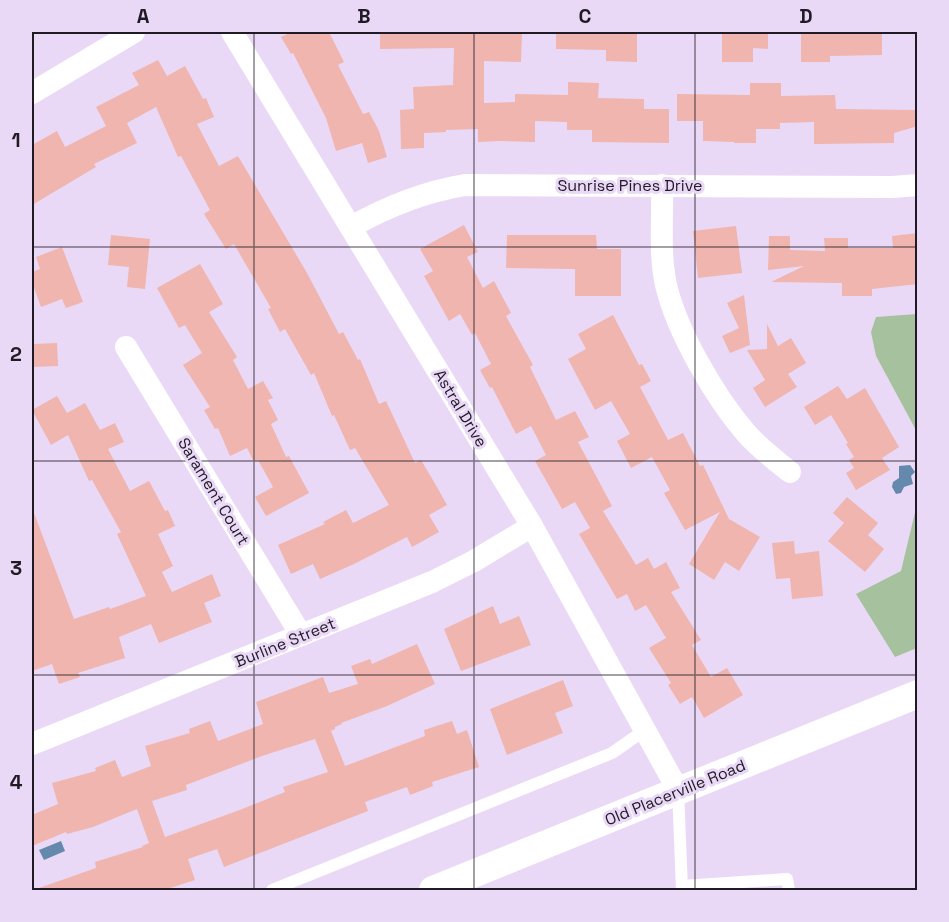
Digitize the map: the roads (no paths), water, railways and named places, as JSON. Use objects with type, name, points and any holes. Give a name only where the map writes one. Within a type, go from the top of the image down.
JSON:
[{"type":"street","points":[[32,93],[134,32]]},
{"type":"street","name":"Astral Drive","points":[[232,32],[532,526],[678,790]]},
{"type":"street","name":"Sunrise Pines Drive","points":[[351,227],[396,203],[418,195],[465,185],[892,187],[918,185]]},
{"type":"street","points":[[662,185],[663,263],[666,284],[679,325],[732,416],[762,450],[790,472]]},
{"type":"street","name":"Sarament Court","points":[[126,347],[301,635]]},
{"type":"street","name":"Burline Street","points":[[34,736],[301,635],[455,572],[532,526]]},
{"type":"street","name":"Old Placerville Road","points":[[433,891],[918,694]]},
{"type":"lane","points":[[272,891],[612,753],[645,730]]},
{"type":"lane","points":[[678,790],[682,888],[787,879],[789,891]]},
{"type":"water","points":[[910,465],[915,472],[911,476],[913,484],[904,487],[901,493],[896,494],[892,487],[893,482],[899,478],[899,466]]},
{"type":"water","points":[[61,841],[65,851],[44,860],[39,850]]}]
